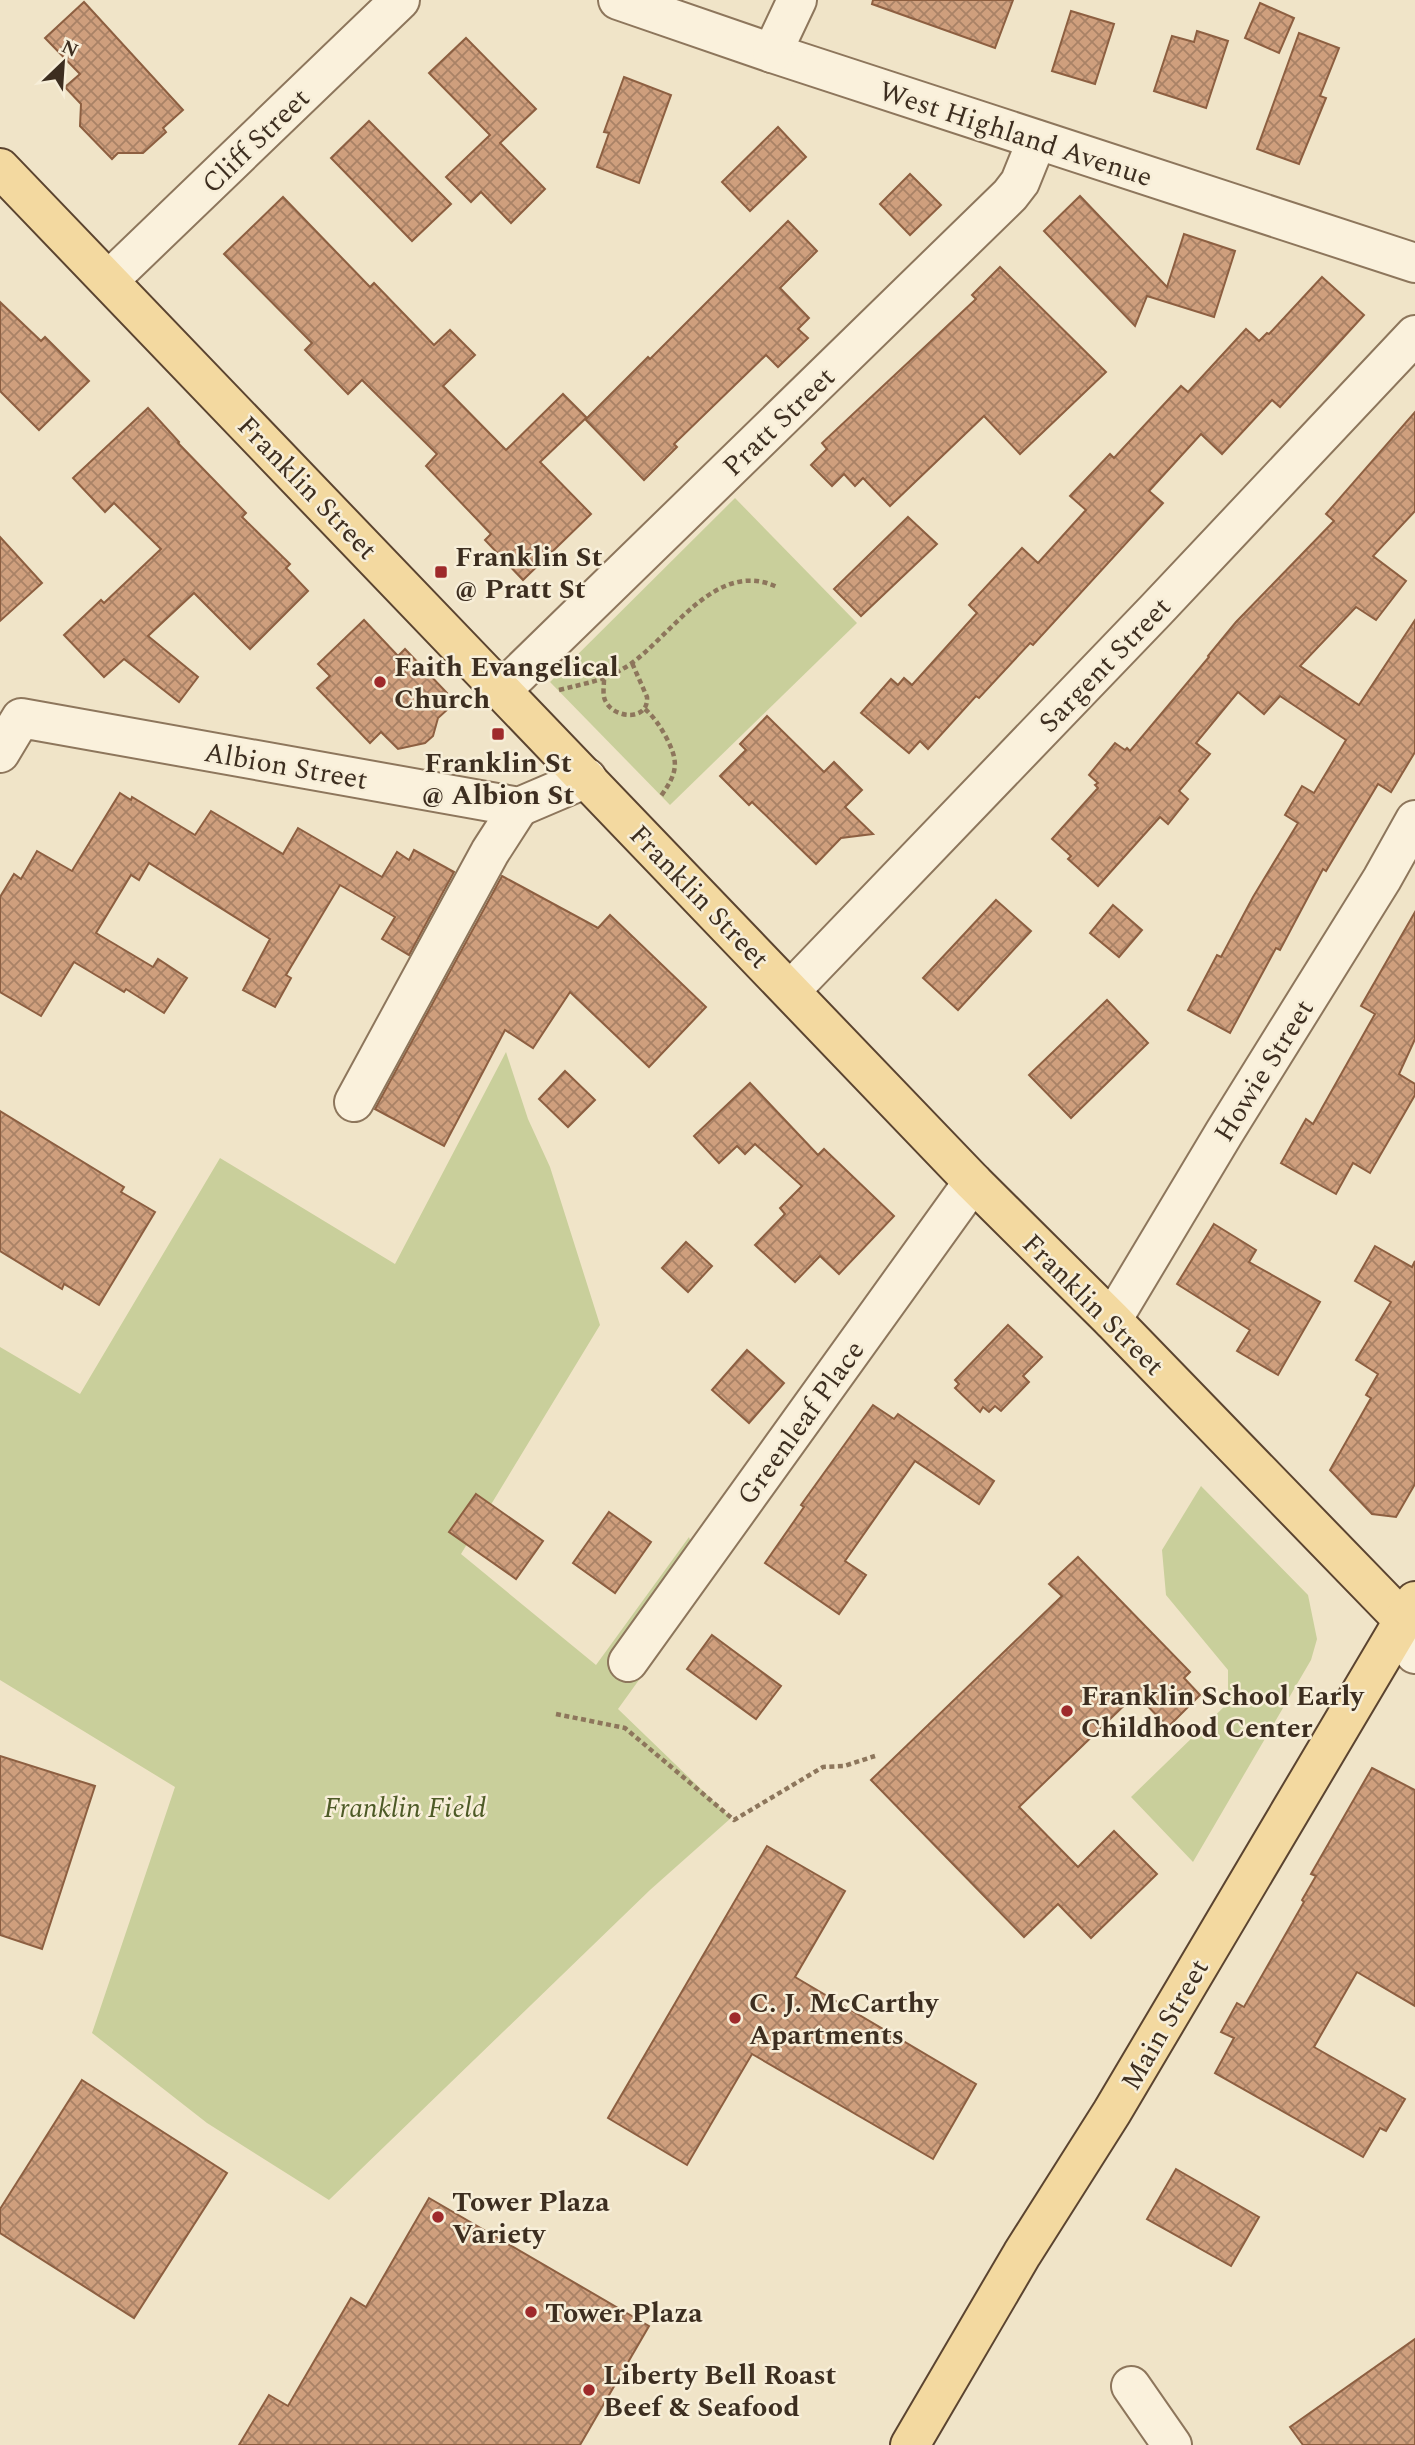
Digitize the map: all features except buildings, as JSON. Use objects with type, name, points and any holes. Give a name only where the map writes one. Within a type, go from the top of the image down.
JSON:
[{"type":"main road","name":"Franklin Street","points":[[0,168],[974,1182],[1412,1626]]},
{"type":"main road","name":"Main Street","points":[[910,2445],[1022,2255],[1412,1626]]},
{"type":"street","name":"Cliff Street","points":[[109,279],[400,0]]},
{"type":"street","name":"West Highland Avenue","points":[[618,0],[1415,263]]},
{"type":"street","points":[[772,53],[797,0]]},
{"type":"street","name":"Pratt Street","points":[[502,690],[1010,195],[1020,182],[1037,139]]},
{"type":"street","name":"Sargent Street","points":[[791,990],[1156,610],[1415,335]]},
{"type":"street","name":"Albion Street","points":[[0,753],[11,716],[519,807]]},
{"type":"street","points":[[354,1102],[490,852],[519,807],[587,778]]},
{"type":"street","name":"Howie Street","points":[[1112,1320],[1415,820]]},
{"type":"street","name":"Greenleaf Place","points":[[628,1662],[974,1182]]},
{"type":"street","points":[[1131,2386],[1172,2445]]},
{"type":"path","points":[[558,690],[604,680],[632,663],[714,591],[751,581],[778,587]]},
{"type":"path","points":[[604,680],[604,699],[612,709],[618,713],[638,714],[645,709],[648,702],[645,687],[632,663]]},
{"type":"path","points":[[645,709],[658,723],[675,755],[675,771],[662,796]]},
{"type":"path","points":[[556,1714],[625,1728],[734,1820],[823,1767],[844,1766],[875,1756]]},
{"type":"green space","points":[[735,498],[857,623],[670,805],[550,682]]},
{"type":"green space","name":"Franklin Field","points":[[506,1052],[528,1119],[550,1167],[600,1325],[461,1554],[596,1665],[689,1537],[706,1587],[618,1709],[731,1818],[650,1890],[329,2200],[207,2123],[92,2033],[175,1787],[0,1680],[0,1347],[80,1394],[220,1158],[395,1264]]},
{"type":"green space","points":[[1201,1486],[1308,1595],[1317,1639],[1311,1660],[1193,1862],[1131,1797],[1228,1703],[1228,1670],[1166,1595],[1162,1550]]},
{"type":"place","name":"Franklin St @ Pratt St","points":[[441,572]]},
{"type":"place","name":"Faith Evangelical Church","points":[[380,682]]},
{"type":"place","name":"Franklin St @ Albion St","points":[[498,734]]},
{"type":"place","name":"Franklin School Early Childhood Center","points":[[1067,1711]]},
{"type":"place","name":"C. J. McCarthy Apartments","points":[[735,2018]]},
{"type":"place","name":"Tower Plaza Variety","points":[[438,2217]]},
{"type":"place","name":"Tower Plaza","points":[[531,2312]]},
{"type":"place","name":"Liberty Bell Roast Beef & Seafood","points":[[589,2390]]}]
